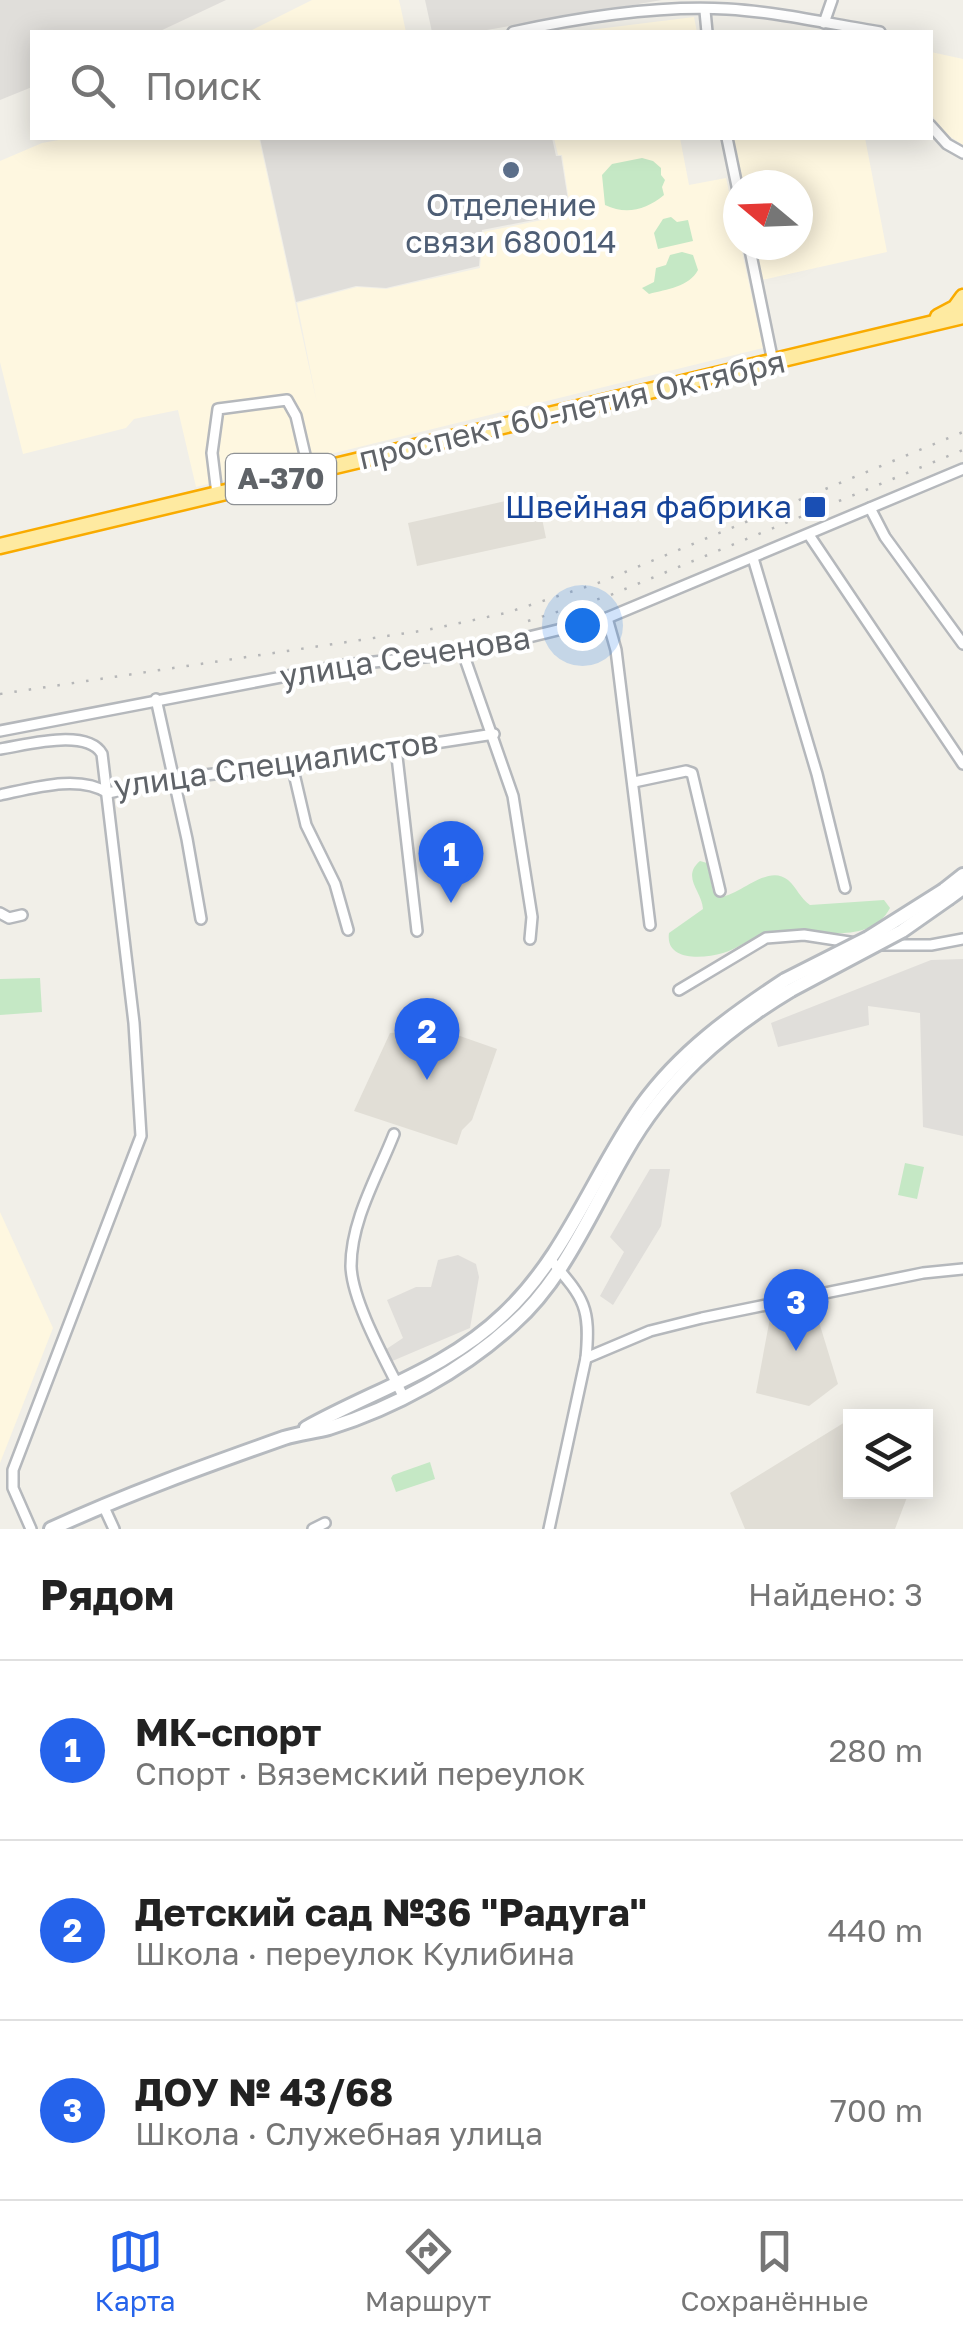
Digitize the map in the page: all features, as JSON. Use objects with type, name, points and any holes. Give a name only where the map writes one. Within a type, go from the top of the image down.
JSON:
[{"type":"highway","name":"проспект 60-летия Октября","points":[[910,329],[955,308],[963,297]]},
{"type":"highway","name":"проспект 60-летия Октября","points":[[0,546],[963,316]]},
{"type":"main road","points":[[947,894],[963,875]]},
{"type":"main road","points":[[51,1529],[103,1505],[293,1435],[400,1390],[479,1336],[554,1264],[621,1137],[660,1082],[707,1036],[868,938],[963,888]]},
{"type":"street","points":[[824,23],[832,0]]},
{"type":"street","points":[[523,30],[681,8],[725,9],[868,30]]},
{"type":"street","points":[[704,11],[707,30]]},
{"type":"street","points":[[933,129],[946,144],[963,153]]},
{"type":"street","points":[[727,140],[734,170]]},
{"type":"street","points":[[752,260],[773,362]]},
{"type":"street","points":[[217,494],[212,453],[218,409],[287,400],[296,416],[309,472]]},
{"type":"street","name":"улица Сеченова","points":[[0,731],[344,665],[463,653],[607,618],[963,468]]},
{"type":"street","points":[[870,508],[885,536],[963,644]]},
{"type":"street","points":[[809,535],[963,764]]},
{"type":"street","points":[[754,558],[812,756],[845,888]]},
{"type":"street","points":[[607,618],[616,650],[650,925]]},
{"type":"street","points":[[463,653],[494,734],[519,830],[532,916],[530,939]]},
{"type":"street","points":[[156,700],[187,839],[200,919]]},
{"type":"street","name":"улица Специалистов","points":[[0,795],[80,783],[108,793],[173,779],[494,734]]},
{"type":"street","points":[[0,749],[89,741],[102,754],[134,1023],[140,1144],[13,1470],[13,1488],[32,1529]]},
{"type":"street","points":[[396,748],[417,931]]},
{"type":"street","points":[[292,765],[306,826],[335,884],[348,930]]},
{"type":"street","points":[[634,782],[692,773],[720,891]]},
{"type":"street","points":[[0,913],[9,918],[22,915]]},
{"type":"street","points":[[679,990],[766,938],[804,935],[894,945],[931,945],[963,939]]},
{"type":"street","points":[[394,1134],[361,1218],[351,1270],[380,1350],[400,1390]]},
{"type":"street","points":[[549,1529],[586,1358],[588,1312],[554,1264]]},
{"type":"street","points":[[586,1358],[650,1331],[702,1318],[923,1272],[963,1269]]},
{"type":"street","points":[[103,1505],[114,1529]]},
{"type":"street","points":[[312,1529],[325,1523]]},
{"type":"shaded area","points":[[0,0],[226,0],[162,30],[30,30],[30,88],[0,100]]},
{"type":"shaded area","points":[[312,0],[399,0],[406,30],[252,30]]},
{"type":"shaded area","points":[[425,0],[662,0],[487,30],[432,30]]},
{"type":"shaded area","points":[[694,17],[697,30],[589,30]]},
{"type":"shaded area","points":[[933,52],[963,59],[963,145],[940,130],[933,116]]},
{"type":"shaded area","points":[[59,140],[259,140],[317,403],[297,303],[357,287],[386,289],[480,268],[483,232],[571,214],[562,155],[558,155],[554,140],[680,140],[689,185],[723,179],[723,260],[744,260],[763,348],[196,487],[178,410],[134,419],[126,428],[23,454],[0,362],[0,161]]},
{"type":"shaded area","points":[[260,140],[552,140],[556,156],[561,156],[570,213],[482,230],[479,266],[386,288],[356,286],[296,302]]},
{"type":"shaded area","points":[[730,140],[865,140],[887,252],[762,280],[757,260],[813,260],[813,170],[737,170]]},
{"type":"shaded area","points":[[537,494],[546,538],[417,566],[408,523]]},
{"type":"shaded area","points":[[963,959],[963,1136],[923,1127],[920,1013],[868,1006],[869,1025],[778,1047],[771,1023],[931,960]]},
{"type":"shaded area","points":[[440,1029],[497,1049],[472,1120],[462,1130],[457,1145],[354,1111],[390,1033]]},
{"type":"shaded area","points":[[650,1169],[670,1169],[661,1226],[613,1305],[600,1296],[624,1252],[610,1237]]},
{"type":"shaded area","points":[[0,1212],[53,1328],[0,1463]]},
{"type":"shaded area","points":[[458,1255],[476,1264],[479,1277],[470,1328],[390,1362],[385,1350],[403,1338],[387,1300],[416,1287],[431,1287],[438,1260]]},
{"type":"shaded area","points":[[815,1309],[838,1384],[809,1406],[756,1393],[770,1318]]},
{"type":"shaded area","points":[[843,1423],[843,1499],[906,1499],[895,1529],[745,1529],[730,1493]]},
{"type":"green space","points":[[642,158],[661,168],[664,195],[636,209],[605,205],[602,175],[612,164]]},
{"type":"green space","points":[[671,217],[677,222],[688,220],[693,241],[658,249],[654,233],[663,219]]},
{"type":"green space","points":[[670,255],[693,255],[698,270],[694,276],[649,294],[642,288],[654,282],[656,268],[666,265]]},
{"type":"green space","points":[[700,861],[707,863],[713,891],[719,897],[772,875],[788,880],[810,905],[884,900],[890,908],[867,929],[766,934],[723,953],[687,956],[673,949],[669,933],[703,909],[692,878]]},
{"type":"green space","points":[[40,978],[42,1012],[0,1015],[0,979]]},
{"type":"green space","points":[[905,1163],[924,1167],[917,1199],[898,1195]]},
{"type":"green space","points":[[430,1462],[435,1479],[396,1492],[393,1475]]},
{"type":"railway","points":[[0,694],[427,630],[506,613],[601,582],[963,432]]},
{"type":"railway","points":[[528,621],[608,596],[963,450]]},
{"type":"place","name":"Отделение связи 680014","points":[[511,170]]},
{"type":"place","name":"Швейная фабрика","points":[[815,507]]},
{"type":"place","name":"МК-спорт","points":[[451,903]]},
{"type":"place","name":"Детский сад №36 \"Радуга\"","points":[[427,1080]]},
{"type":"place","name":"ДОУ № 43/68","points":[[796,1351]]}]
